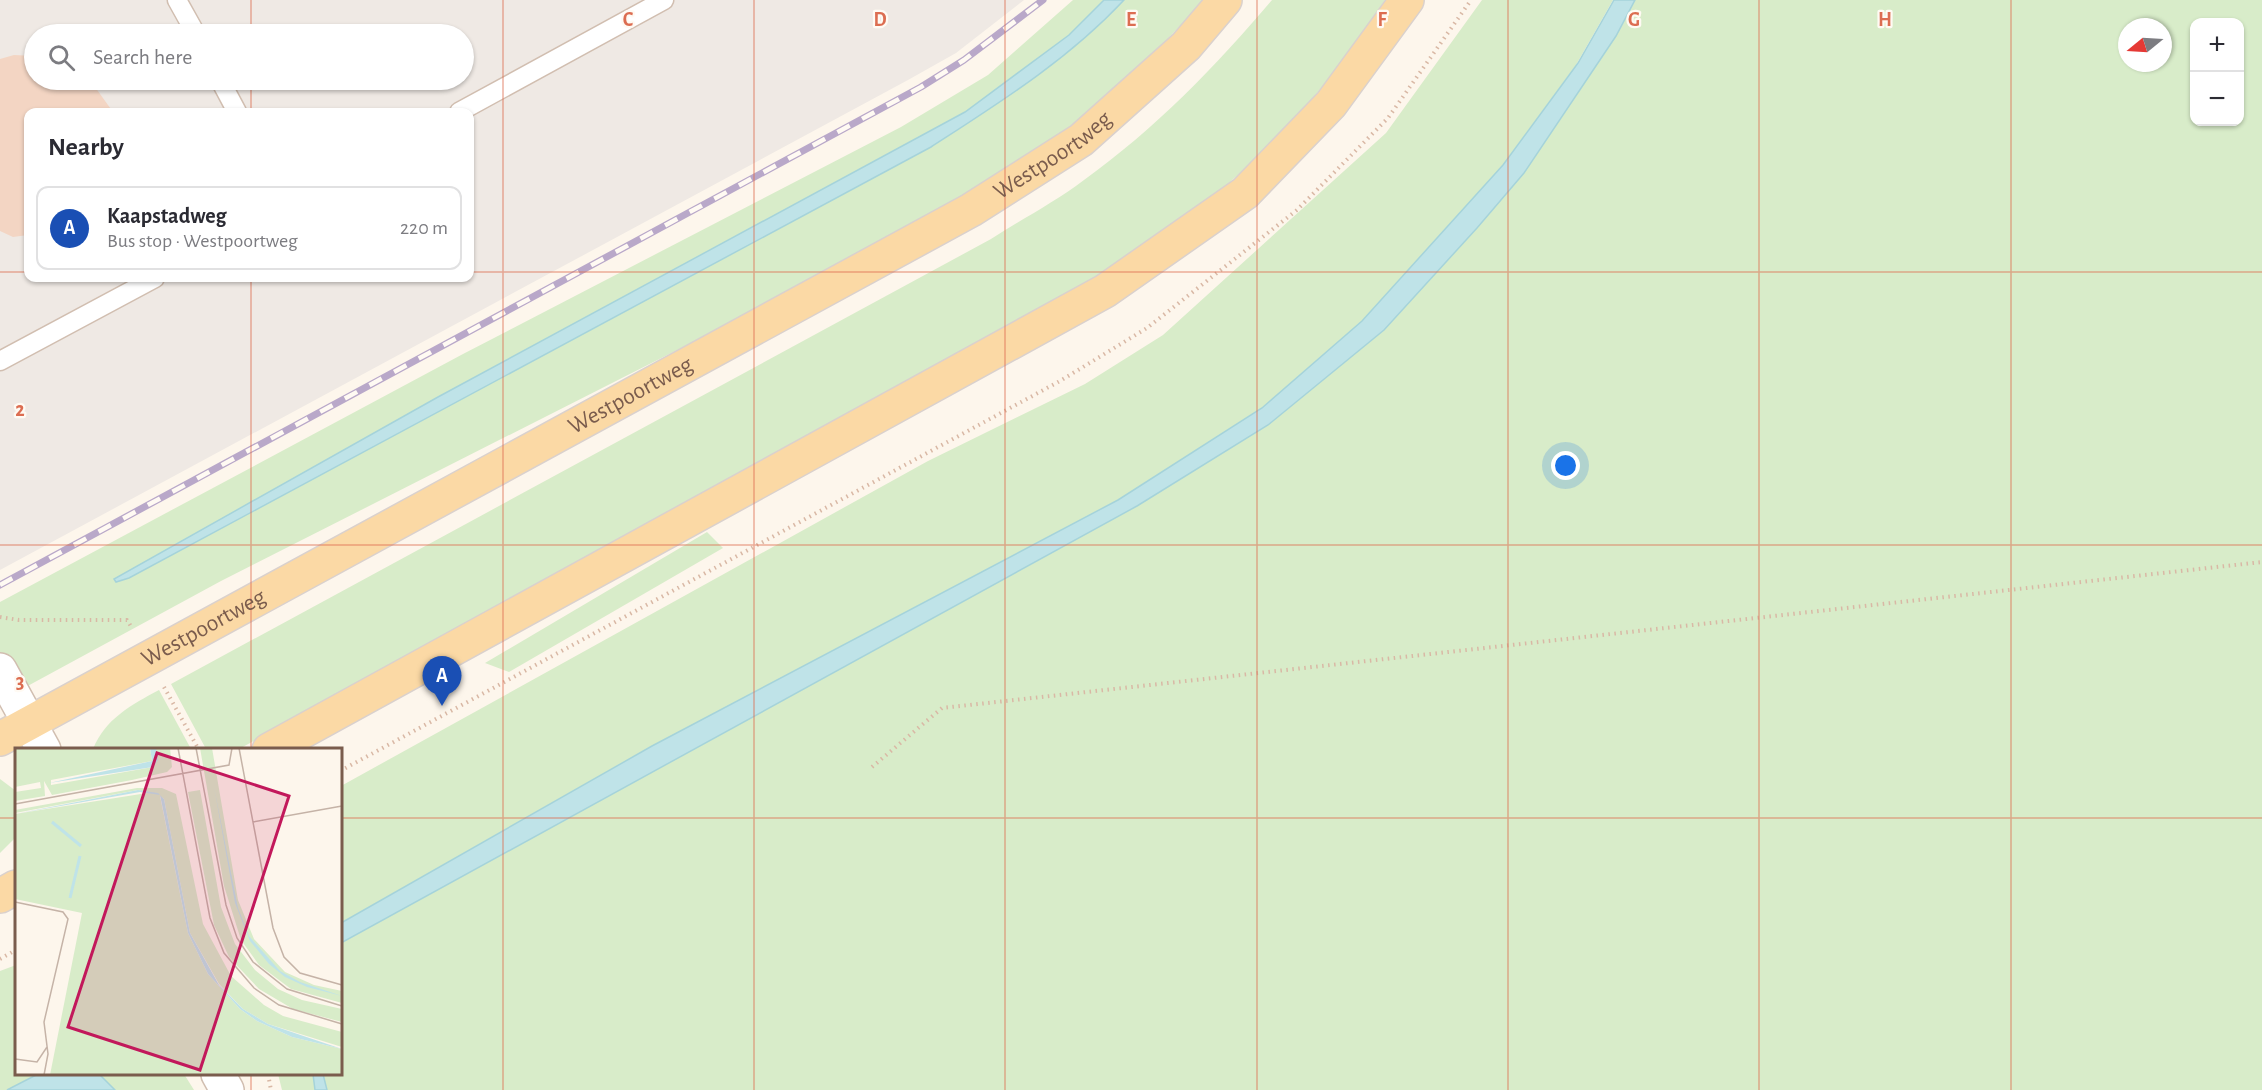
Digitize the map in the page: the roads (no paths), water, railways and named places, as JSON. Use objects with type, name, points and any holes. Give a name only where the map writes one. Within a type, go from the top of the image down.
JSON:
[{"type":"main road","name":"Westpoortweg","points":[[0,739],[37,736],[971,210],[1081,140],[1186,46],[1225,0]]},
{"type":"main road","points":[[272,748],[1105,291],[1245,193],[1331,104],[1407,0]]},
{"type":"main road","points":[[0,896],[15,888]]},
{"type":"street","points":[[0,670],[37,736]]},
{"type":"street","points":[[219,1075],[227,1090]]},
{"type":"lane","points":[[177,0],[190,24]]},
{"type":"lane","points":[[466,108],[664,0]]},
{"type":"lane","points":[[225,90],[235,108]]},
{"type":"lane","points":[[0,361],[148,282]]},
{"type":"water","points":[[1104,0],[1124,0],[1080,42],[1032,80],[931,147],[129,578],[116,582],[114,579],[438,397],[965,112],[1069,35]]},
{"type":"water","points":[[1614,0],[1635,0],[1616,36],[1524,173],[1477,228],[1384,330],[1268,425],[1137,506],[342,942],[342,922],[652,746],[1118,500],[1262,408],[1362,321],[1503,165],[1578,63]]},
{"type":"water","points":[[36,1075],[100,1075],[115,1090],[7,1090]]},
{"type":"water","points":[[313,1075],[323,1075],[327,1090],[315,1090]]},
{"type":"railway","points":[[0,585],[921,87],[964,60],[1043,0]]},
{"type":"place","name":"Kaapstadweg","points":[[442,706]]}]
